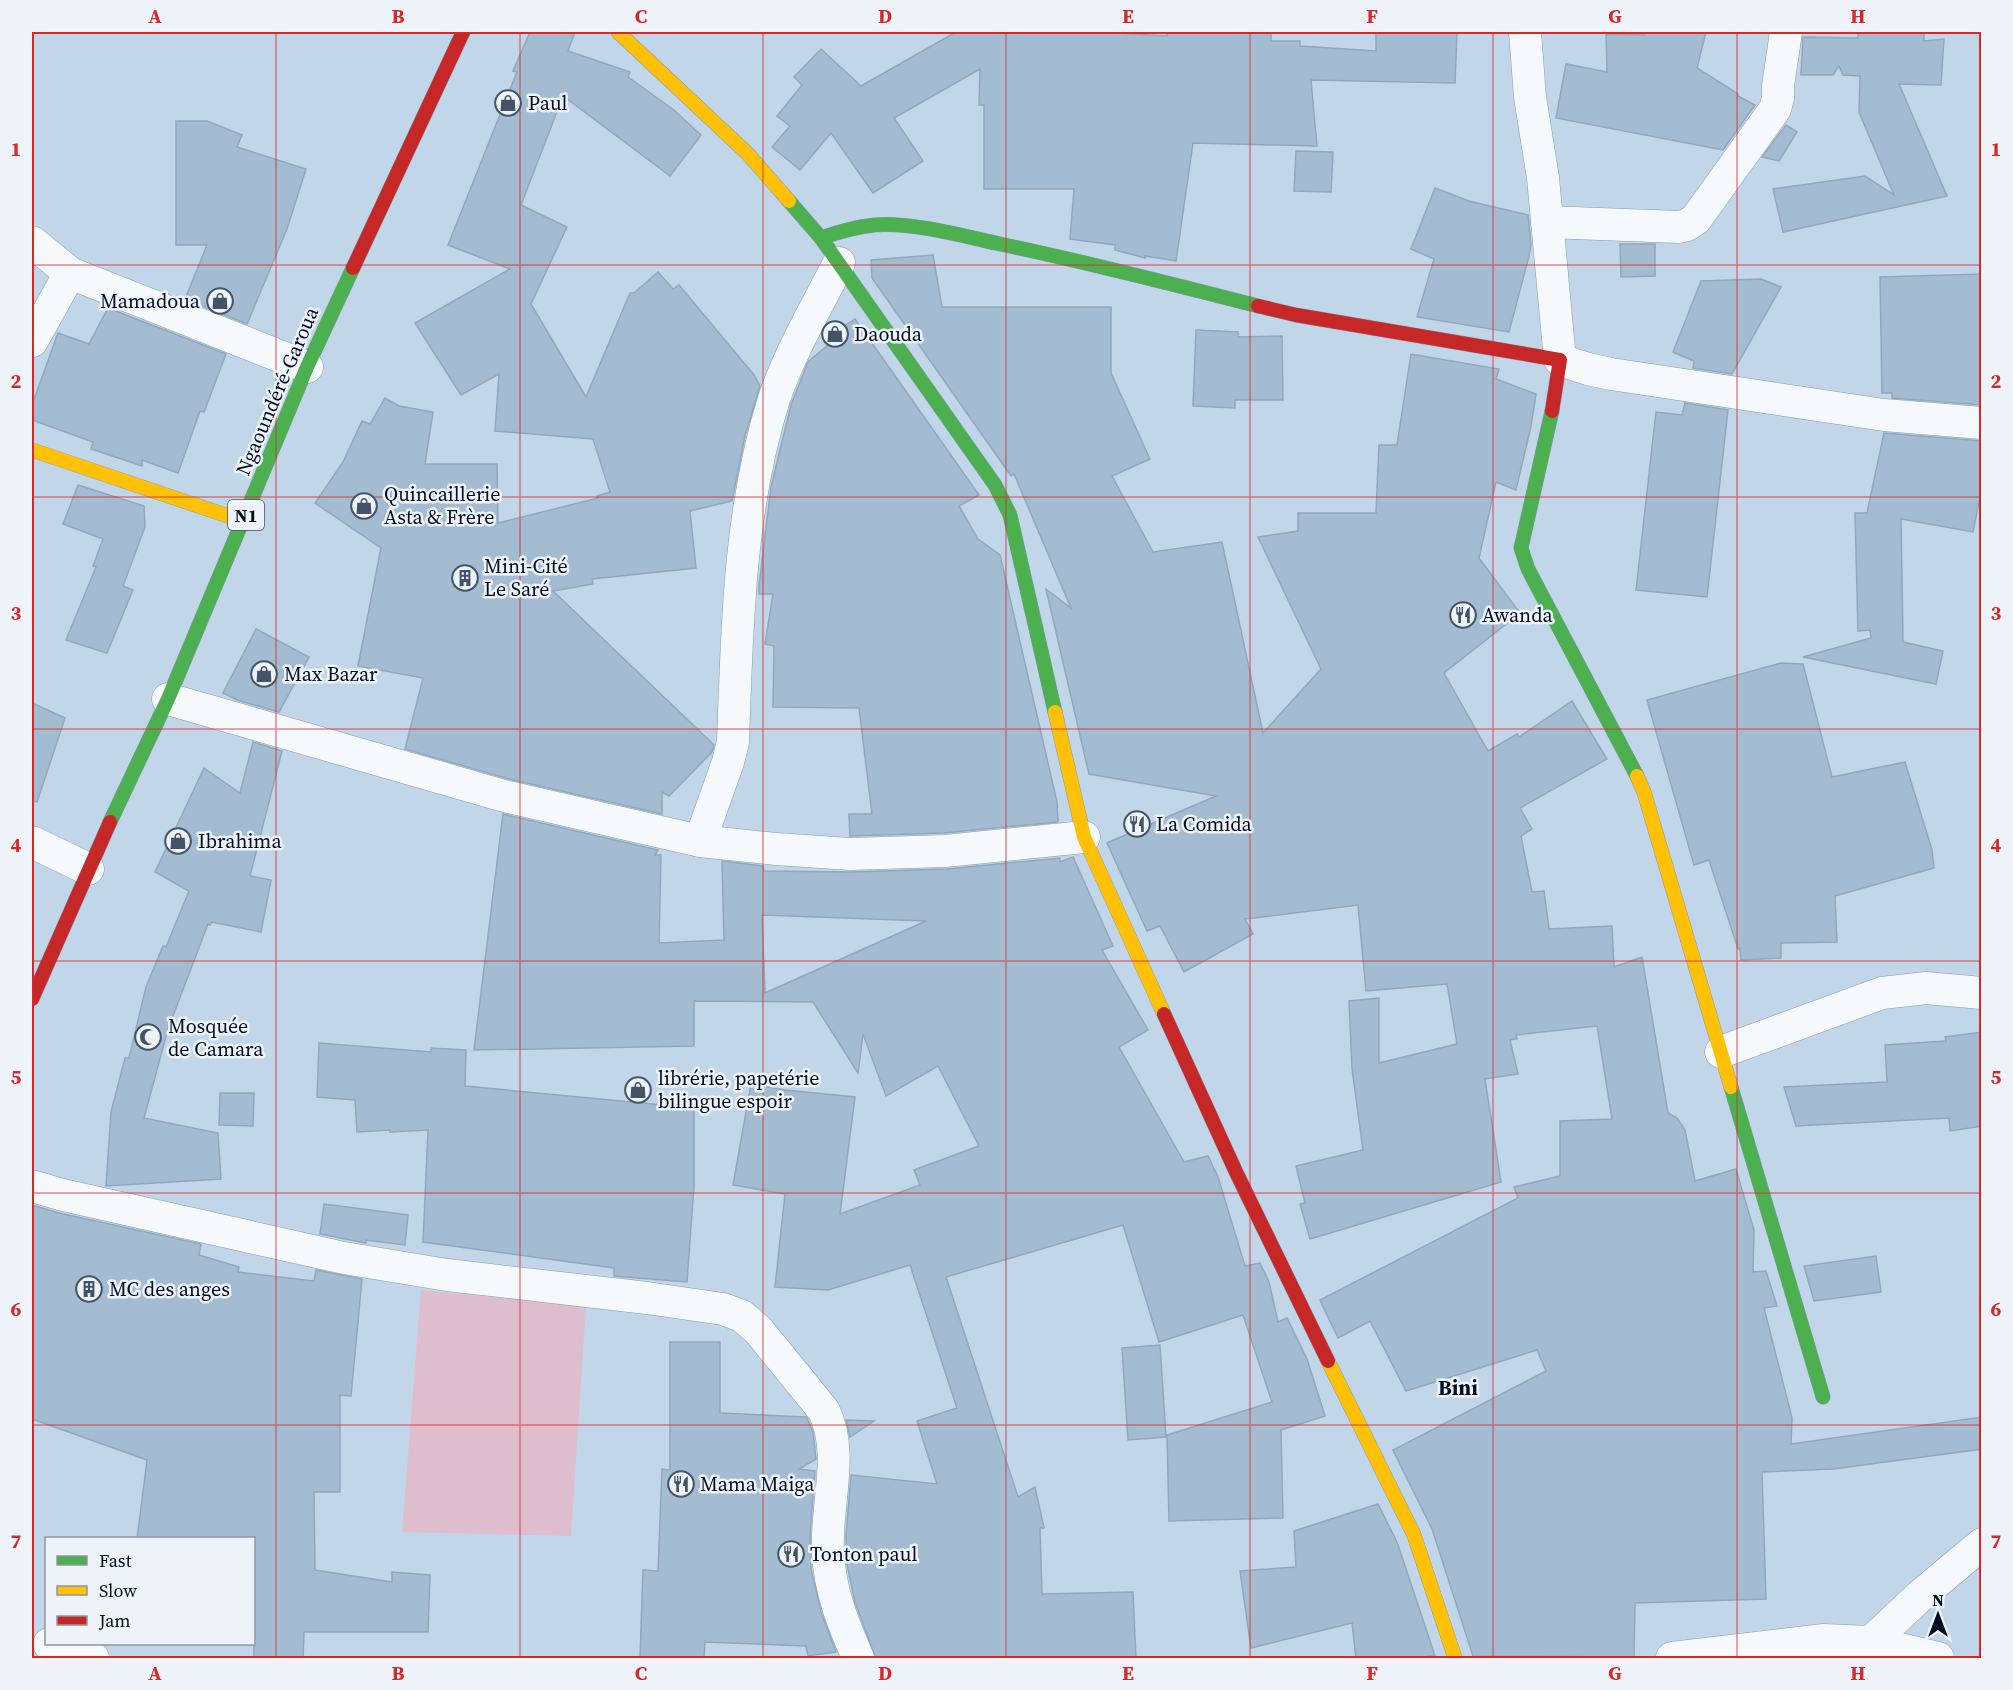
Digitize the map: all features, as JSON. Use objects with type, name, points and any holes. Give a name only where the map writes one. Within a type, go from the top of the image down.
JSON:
[{"type":"main road","name":"Ngaoundéré-Garoua","points":[[32,999],[88,868],[168,699],[307,367],[463,32]]},
{"type":"main road","points":[[618,32],[748,154],[820,238],[995,485],[1010,515],[1084,837],[1236,1172],[1414,1535],[1455,1659]]},
{"type":"main road","points":[[820,238],[874,225],[904,226],[954,234],[1076,260],[1296,315],[1560,360],[1549,430],[1521,548],[1528,569],[1644,792],[1823,1397]]},
{"type":"main road","points":[[32,450],[243,521]]},
{"type":"street","points":[[1525,32],[1530,97],[1543,178],[1560,360],[1611,374],[1873,413],[1982,423]]},
{"type":"street","points":[[1547,222],[1679,227],[1696,219],[1775,109],[1786,32]]},
{"type":"street","points":[[32,242],[70,273],[307,367]]},
{"type":"street","points":[[699,840],[728,762],[733,742],[739,601],[751,491],[774,399],[787,367],[839,263]]},
{"type":"street","points":[[32,341],[70,273]]},
{"type":"street","points":[[168,699],[504,796],[699,840],[776,849],[850,854],[945,851],[1084,837]]},
{"type":"street","points":[[32,842],[88,868]]},
{"type":"street","points":[[1721,1052],[1882,993],[1926,988],[1982,993]]},
{"type":"street","points":[[32,1185],[63,1195],[344,1258],[447,1275],[723,1309],[742,1316],[759,1331],[824,1412],[831,1426],[834,1445],[828,1552],[831,1579],[838,1611],[858,1659]]},
{"type":"street","points":[[1870,1650],[1921,1594],[1982,1544]]},
{"type":"street","points":[[1672,1659],[1824,1640],[1870,1650],[1938,1659]]},
{"type":"street","points":[[54,1645],[93,1659]]},
{"type":"shaded area","points":[[421,1290],[586,1306],[571,1536],[402,1532]]},
{"type":"building","points":[[530,32],[575,32],[568,51],[630,72],[628,77],[674,110],[701,135],[670,176],[563,96],[521,205],[567,227],[531,304],[586,397],[630,293],[634,293],[658,272],[673,289],[679,285],[754,375],[760,386],[745,436],[732,501],[690,511],[696,568],[592,579],[593,584],[553,591],[714,745],[712,752],[669,796],[662,792],[662,814],[509,779],[405,749],[423,678],[358,666],[381,548],[315,503],[343,462],[362,421],[370,424],[385,398],[399,406],[433,412],[425,464],[497,464],[498,523],[598,498],[597,496],[610,492],[593,439],[495,431],[499,374],[461,395],[415,323],[510,269],[448,245],[517,72],[513,71]]},
{"type":"building","points":[[956,32],[1099,32],[1167,36],[1167,32],[1271,32],[1271,41],[1300,41],[1300,46],[1376,51],[1376,32],[1457,32],[1455,83],[1311,80],[1317,146],[1193,143],[1176,261],[1145,256],[1145,258],[1115,250],[1115,245],[1070,239],[1074,189],[984,189],[984,105],[979,105],[980,69],[894,118],[923,161],[873,193],[831,133],[800,170],[772,147],[790,126],[777,116],[802,85],[794,77],[821,49],[861,86]]},
{"type":"building","points":[[1645,32],[1706,32],[1697,68],[1755,105],[1723,150],[1556,118],[1566,64],[1607,72],[1606,34],[1644,35]]},
{"type":"building","points":[[1858,32],[1924,32],[1924,41],[1944,39],[1941,85],[1899,84],[1947,196],[1783,232],[1773,189],[1865,176],[1894,195],[1859,112],[1860,76],[1843,75],[1839,66],[1833,75],[1801,75],[1803,37],[1858,38]]},
{"type":"building","points":[[176,121],[207,121],[242,135],[237,147],[306,169],[287,229],[247,324],[185,299],[207,245],[176,245]]},
{"type":"building","points":[[1786,125],[1797,132],[1779,161],[1762,157]]},
{"type":"building","points":[[1296,151],[1333,152],[1331,192],[1294,191]]},
{"type":"building","points":[[1435,188],[1469,201],[1528,215],[1531,245],[1509,332],[1417,317],[1434,259],[1411,249]]},
{"type":"building","points":[[1620,244],[1655,244],[1655,276],[1621,277]]},
{"type":"building","points":[[933,255],[942,307],[1111,307],[1111,373],[1150,459],[1112,476],[1153,552],[1222,542],[1263,733],[1321,669],[1258,537],[1298,531],[1298,513],[1376,513],[1379,445],[1397,445],[1411,354],[1499,369],[1496,379],[1536,394],[1516,490],[1496,482],[1479,558],[1520,613],[1444,673],[1488,751],[1517,734],[1519,737],[1572,701],[1607,759],[1520,808],[1532,829],[1521,836],[1532,892],[1544,891],[1549,929],[1612,926],[1614,967],[1642,957],[1668,1113],[1677,1118],[1685,1130],[1695,1181],[1736,1169],[1754,1230],[1753,1272],[1766,1271],[1777,1306],[1764,1308],[1792,1418],[1791,1444],[1982,1417],[1982,1449],[1833,1469],[1762,1472],[1766,1599],[1635,1603],[1634,1657],[1473,1656],[1432,1529],[1393,1450],[1546,1371],[1537,1350],[1406,1391],[1370,1321],[1338,1338],[1320,1300],[1518,1198],[1514,1187],[1560,1176],[1560,1121],[1612,1119],[1597,1026],[1516,1035],[1517,1039],[1510,1040],[1518,1074],[1485,1079],[1501,1182],[1310,1239],[1300,1204],[1305,1203],[1296,1166],[1363,1150],[1352,1069],[1349,1001],[1379,998],[1379,1063],[1457,1044],[1447,984],[1366,991],[1358,905],[1245,919],[1253,934],[1184,972],[1160,926],[1147,931],[1107,843],[1216,796],[1089,774],[1046,589],[1071,608],[1014,474],[1011,476],[872,278],[871,260]]},
{"type":"building","points":[[1982,274],[1982,405],[1892,398],[1892,393],[1882,393],[1880,277]]},
{"type":"building","points":[[1761,279],[1781,287],[1732,374],[1693,368],[1694,361],[1673,352],[1701,281]]},
{"type":"building","points":[[108,308],[226,354],[204,412],[200,411],[178,473],[142,460],[142,466],[91,449],[93,442],[32,420],[32,405],[58,333],[89,344]]},
{"type":"building","points":[[855,319],[979,495],[959,506],[978,539],[1000,555],[1057,802],[1058,822],[944,833],[850,836],[849,814],[872,814],[859,708],[773,707],[774,646],[765,644],[773,594],[759,594],[771,487],[791,405],[808,362],[829,344],[825,339]]},
{"type":"building","points":[[1196,330],[1238,332],[1238,337],[1282,336],[1283,400],[1235,400],[1235,408],[1193,406]]},
{"type":"building","points":[[1685,403],[1728,410],[1707,597],[1636,590],[1656,412],[1682,415]]},
{"type":"building","points":[[1884,433],[1982,441],[1982,487],[1973,532],[1901,519],[1903,642],[1943,651],[1936,684],[1803,657],[1871,638],[1870,630],[1858,631],[1855,513],[1867,513]]},
{"type":"building","points":[[78,485],[144,506],[145,527],[123,586],[133,590],[107,653],[66,640],[96,567],[93,566],[103,539],[63,524]]},
{"type":"building","points":[[256,629],[309,657],[279,712],[237,700],[223,693]]},
{"type":"building","points":[[1781,663],[1803,664],[1832,777],[1905,762],[1932,850],[1934,868],[1835,896],[1837,942],[1781,943],[1781,958],[1741,960],[1740,948],[1738,949],[1709,860],[1694,865],[1647,700]]},
{"type":"building","points":[[32,703],[65,718],[37,802],[32,801]]},
{"type":"building","points":[[253,742],[282,751],[250,876],[271,880],[261,932],[212,922],[208,924],[168,1029],[144,1118],[218,1133],[221,1179],[106,1186],[111,1112],[125,1058],[129,1058],[146,987],[163,946],[166,947],[189,891],[155,872],[204,768],[240,793]]},
{"type":"building","points":[[503,814],[658,850],[655,855],[661,855],[659,943],[724,940],[722,861],[763,866],[764,871],[851,872],[947,869],[1060,858],[1060,862],[1073,857],[1113,946],[1102,950],[1148,1030],[1119,1047],[1184,1162],[1208,1156],[1218,1177],[1245,1266],[1260,1263],[1269,1282],[1278,1322],[1287,1318],[1307,1359],[1325,1416],[1281,1430],[1283,1518],[1169,1521],[1167,1435],[1272,1402],[1243,1315],[1159,1342],[1123,1225],[946,1277],[1018,1497],[1035,1487],[1044,1528],[1040,1528],[1042,1594],[1133,1592],[1136,1659],[876,1659],[855,1602],[847,1565],[846,1536],[851,1475],[937,1484],[917,1421],[957,1408],[910,1265],[828,1290],[775,1287],[785,1194],[733,1185],[751,1084],[855,1097],[840,1214],[920,1185],[914,1170],[979,1146],[938,1066],[886,1096],[863,1034],[858,1073],[813,1002],[694,1001],[694,1046],[474,1050]],"holes":[[[762,915],[926,921],[765,993]]]},
{"type":"building","points":[[1982,1032],[1982,1126],[1950,1131],[1949,1118],[1796,1126],[1784,1087],[1887,1082],[1885,1045],[1946,1041],[1945,1037]]},
{"type":"building","points":[[319,1043],[431,1052],[431,1048],[466,1050],[465,1086],[694,1108],[694,1186],[687,1282],[614,1276],[614,1268],[423,1242],[428,1130],[357,1132],[355,1100],[317,1097]]},
{"type":"building","points":[[220,1093],[254,1093],[253,1126],[219,1125]]},
{"type":"building","points":[[324,1204],[408,1215],[405,1245],[366,1240],[366,1243],[320,1234]]},
{"type":"building","points":[[32,1205],[201,1244],[199,1255],[239,1267],[238,1272],[314,1281],[316,1270],[362,1279],[351,1396],[340,1395],[340,1492],[314,1492],[315,1570],[392,1582],[392,1572],[430,1575],[428,1632],[304,1632],[303,1659],[254,1659],[255,1537],[137,1537],[147,1460],[32,1419]]},
{"type":"building","points":[[1876,1256],[1881,1292],[1814,1301],[1804,1266]]},
{"type":"building","points":[[670,1342],[720,1342],[720,1413],[806,1417],[808,1420],[813,1432],[816,1459],[799,1469],[815,1471],[810,1534],[811,1569],[821,1612],[836,1652],[808,1656],[806,1646],[705,1642],[704,1659],[640,1659],[643,1570],[658,1571],[662,1469],[670,1470]]},
{"type":"building","points":[[1160,1345],[1166,1437],[1128,1440],[1122,1348]]},
{"type":"building","points":[[846,1420],[874,1421],[850,1437]]},
{"type":"building","points":[[1378,1504],[1397,1542],[1435,1656],[1427,1656],[1427,1659],[1356,1659],[1352,1623],[1251,1648],[1240,1571],[1296,1567],[1294,1531]]},
{"type":"traffic: fast","points":[[789,201],[821,238],[995,485],[1010,515],[1055,712]]},
{"type":"traffic: fast","points":[[821,238],[874,225],[921,228],[1065,258],[1258,306]]},
{"type":"traffic: fast","points":[[110,822],[168,699],[307,367],[353,268]]},
{"type":"traffic: fast","points":[[1552,411],[1521,548],[1528,569],[1637,776]]},
{"type":"traffic: fast","points":[[1731,1087],[1823,1397]]},
{"type":"traffic: slow","points":[[618,32],[748,154],[789,201]]},
{"type":"traffic: slow","points":[[32,450],[243,521]]},
{"type":"traffic: slow","points":[[1055,712],[1084,837],[1164,1014]]},
{"type":"traffic: slow","points":[[1637,776],[1644,792],[1731,1087]]},
{"type":"traffic: slow","points":[[1328,1361],[1414,1535],[1455,1658]]},
{"type":"traffic: jam","points":[[353,268],[463,32]]},
{"type":"traffic: jam","points":[[1258,306],[1296,315],[1560,360],[1552,411]]},
{"type":"traffic: jam","points":[[32,999],[110,822]]},
{"type":"traffic: jam","points":[[1164,1014],[1236,1172],[1328,1361]]},
{"type":"place","name":"Paul","points":[[508,103]]},
{"type":"place","name":"Mamadoua","points":[[220,301]]},
{"type":"place","name":"Daouda","points":[[835,334]]},
{"type":"place","name":"Quincaillerie Asta & Frère","points":[[364,506]]},
{"type":"place","name":"Mini-Cité Le Saré","points":[[465,578]]},
{"type":"place","name":"Awanda","points":[[1463,615]]},
{"type":"place","name":"Max Bazar","points":[[264,674]]},
{"type":"place","name":"La Comida","points":[[1137,824]]},
{"type":"place","name":"Ibrahima","points":[[178,841]]},
{"type":"place","name":"Mosquée de Camara","points":[[148,1037]]},
{"type":"place","name":"librérie, papetérie bilingue espoir","points":[[638,1090]]},
{"type":"place","name":"MC des anges","points":[[89,1289]]},
{"type":"place","name":"Mama Maiga","points":[[681,1484]]},
{"type":"place","name":"Tonton paul","points":[[791,1554]]},
{"type":"district","name":"Bini","points":[[1458,1387]]}]
